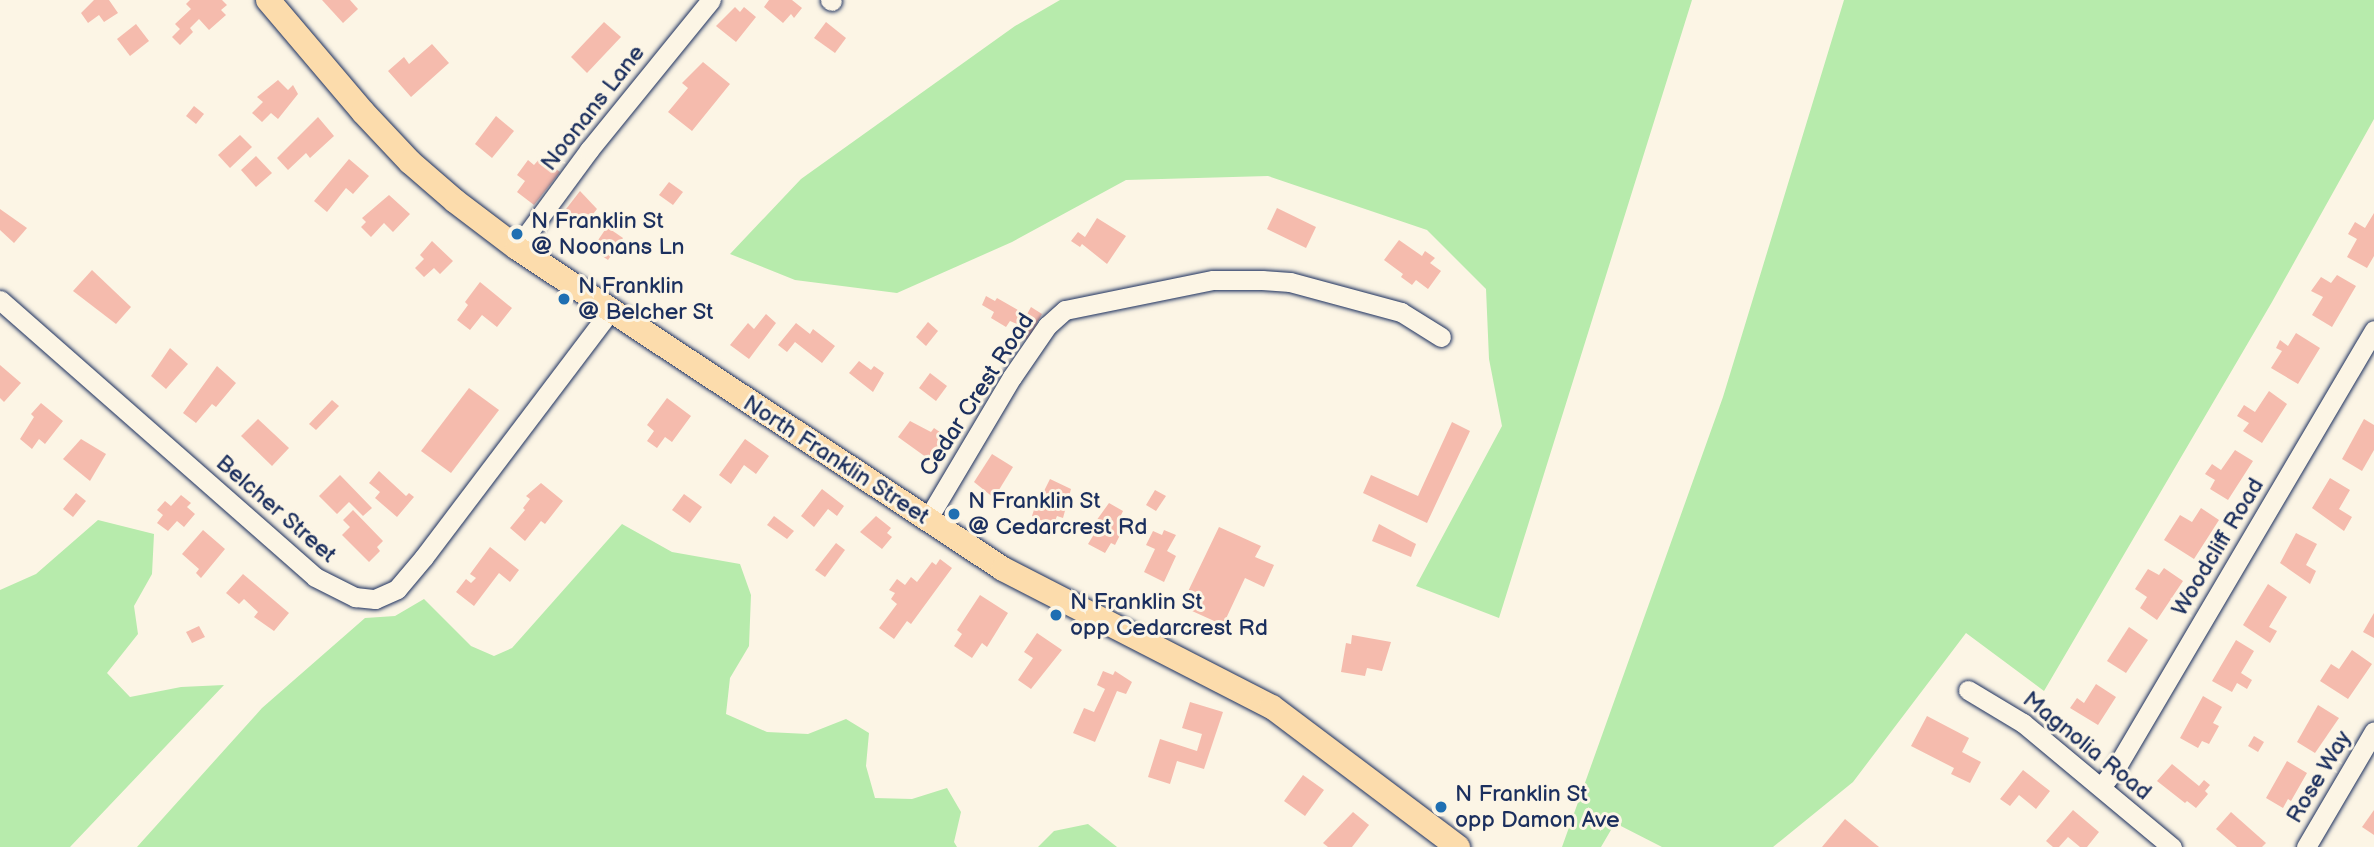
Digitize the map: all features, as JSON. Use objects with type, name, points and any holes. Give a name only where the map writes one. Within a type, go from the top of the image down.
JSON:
[{"type":"main road","name":"North Franklin Street","points":[[268,0],[363,112],[410,162],[470,213],[517,248],[927,520],[1042,591],[1236,686],[1272,707],[1458,847]]},
{"type":"street","name":"Noonans Lane","points":[[517,248],[589,150],[711,0]]},
{"type":"street","name":"Cedar Crest Road","points":[[927,520],[1012,377],[1047,326],[1065,310],[1213,280],[1290,282],[1401,312],[1441,337]]},
{"type":"street","name":"Belcher Street","points":[[0,300],[315,577],[355,597],[376,599],[397,589],[424,557],[611,310]]},
{"type":"street","name":"Woodcliff Road","points":[[2101,788],[2116,768],[2374,330]]},
{"type":"street","name":"Magnolia Road","points":[[1968,690],[2023,723],[2172,847]]},
{"type":"street","name":"Rose Way","points":[[2306,847],[2374,732]]},
{"type":"green space","points":[[1060,0],[1692,0],[1499,618],[1416,586],[1502,426],[1489,359],[1486,289],[1427,230],[1268,176],[1126,180],[1012,242],[897,293],[795,280],[730,254],[801,179],[1015,26]]},
{"type":"green space","points":[[1844,0],[2374,0],[2374,119],[2272,302],[2044,691],[1966,633],[1853,782],[1773,847],[1662,847],[1615,823],[1601,847],[1562,847],[1723,397]]},
{"type":"green space","points":[[98,520],[154,534],[152,574],[134,606],[138,634],[107,673],[130,697],[181,687],[224,685],[70,847],[0,847],[0,590],[36,574]]},
{"type":"green space","points":[[622,524],[672,552],[740,564],[751,595],[749,646],[730,678],[726,714],[767,732],[808,734],[846,719],[869,733],[866,766],[875,798],[912,799],[947,788],[961,812],[954,842],[957,847],[137,847],[262,708],[365,618],[395,616],[424,599],[471,646],[494,656],[512,648]]},
{"type":"green space","points":[[1088,824],[1117,847],[1038,847],[1054,831]]},
{"type":"building","points":[[94,0],[109,0],[118,13],[104,22],[99,15],[88,23],[81,13]]},
{"type":"building","points":[[190,0],[222,0],[227,5],[221,10],[226,15],[209,30],[199,19],[190,28],[193,32],[180,45],[172,37],[180,29],[175,24],[191,9],[186,4]]},
{"type":"building","points":[[322,0],[350,0],[358,9],[343,23]]},
{"type":"building","points":[[769,0],[792,0],[802,8],[794,18],[791,14],[783,23],[764,7]]},
{"type":"building","points":[[735,7],[740,12],[744,7],[756,17],[736,42],[716,26]]},
{"type":"building","points":[[604,22],[621,37],[587,73],[571,57]]},
{"type":"building","points":[[826,22],[846,38],[835,53],[814,38]]},
{"type":"building","points":[[136,24],[149,41],[130,56],[117,39]]},
{"type":"building","points":[[432,44],[449,63],[411,97],[388,71],[404,57],[409,64]]},
{"type":"building","points":[[703,62],[730,84],[692,131],[668,112],[688,88],[682,83]]},
{"type":"building","points":[[278,80],[288,90],[293,85],[298,94],[278,119],[271,113],[262,122],[252,113],[263,102],[257,97]]},
{"type":"building","points":[[194,106],[204,114],[196,124],[186,116]]},
{"type":"building","points":[[496,116],[514,131],[492,158],[475,144]]},
{"type":"building","points":[[318,117],[334,136],[310,158],[306,153],[288,170],[277,158]]},
{"type":"building","points":[[240,135],[252,147],[230,168],[218,155]]},
{"type":"building","points":[[256,156],[272,173],[256,187],[241,170]]},
{"type":"building","points":[[541,157],[560,172],[534,205],[517,192],[525,181],[517,175],[528,160],[534,165]]},
{"type":"building","points":[[349,159],[369,176],[353,194],[346,188],[327,212],[314,201]]},
{"type":"building","points":[[669,182],[683,192],[673,205],[659,195]]},
{"type":"building","points":[[580,191],[597,209],[582,228],[563,213]]},
{"type":"building","points":[[389,195],[410,214],[393,232],[384,223],[371,237],[361,227],[366,222],[362,218]]},
{"type":"building","points":[[1277,208],[1316,227],[1306,248],[1267,229]]},
{"type":"building","points":[[0,209],[27,228],[14,243],[0,230]]},
{"type":"building","points":[[2374,213],[2374,256],[2367,268],[2347,257],[2357,239],[2348,234],[2355,222],[2365,228]]},
{"type":"building","points":[[1097,218],[1126,236],[1107,264],[1082,244],[1080,247],[1071,241],[1078,232],[1085,237]]},
{"type":"building","points":[[607,227],[623,238],[608,260],[592,249]]},
{"type":"building","points":[[1399,240],[1422,256],[1425,251],[1435,258],[1430,263],[1441,271],[1428,289],[1416,280],[1412,285],[1401,277],[1403,274],[1384,260]]},
{"type":"building","points":[[432,241],[453,261],[440,274],[434,268],[424,277],[415,268],[424,259],[420,255]]},
{"type":"building","points":[[92,270],[131,307],[116,324],[73,291]]},
{"type":"building","points":[[2337,275],[2356,286],[2332,327],[2312,315],[2323,297],[2311,291],[2321,277],[2331,283]]},
{"type":"building","points":[[480,282],[512,308],[497,327],[482,315],[470,330],[457,320],[468,305],[465,302]]},
{"type":"building","points":[[986,296],[995,301],[997,298],[1023,313],[1017,324],[1010,321],[1006,327],[991,318],[994,312],[982,305]]},
{"type":"building","points":[[1031,307],[1042,314],[1028,340],[1016,334]]},
{"type":"building","points":[[766,314],[776,323],[749,359],[730,345],[748,323],[754,329]]},
{"type":"building","points":[[928,322],[938,331],[926,346],[916,337]]},
{"type":"building","points":[[796,323],[810,334],[813,329],[835,346],[822,363],[795,342],[787,352],[778,345]]},
{"type":"building","points":[[2296,333],[2320,348],[2298,384],[2271,368],[2282,351],[2276,348],[2280,340],[2288,346]]},
{"type":"building","points":[[170,348],[188,364],[166,389],[151,376]]},
{"type":"building","points":[[859,361],[871,370],[874,366],[884,373],[873,392],[849,373]]},
{"type":"building","points":[[0,365],[21,383],[4,402],[0,398]]},
{"type":"building","points":[[217,366],[236,383],[216,407],[212,404],[196,423],[183,413]]},
{"type":"building","points":[[930,373],[947,386],[936,401],[919,388]]},
{"type":"building","points":[[469,388],[499,410],[451,473],[421,451]]},
{"type":"building","points":[[2269,391],[2287,404],[2262,443],[2243,431],[2249,423],[2237,416],[2244,405],[2255,412]]},
{"type":"building","points":[[667,398],[691,416],[672,442],[665,437],[657,448],[647,441],[654,431],[647,425]]},
{"type":"building","points":[[332,400],[339,406],[316,430],[309,424]]},
{"type":"building","points":[[41,403],[63,421],[45,444],[39,439],[32,449],[20,439],[34,417],[31,414]]},
{"type":"building","points":[[258,419],[289,448],[272,466],[241,436]]},
{"type":"building","points":[[2364,419],[2374,425],[2374,450],[2362,471],[2342,459]]},
{"type":"building","points":[[910,421],[931,432],[934,428],[947,437],[930,460],[898,437]]},
{"type":"building","points":[[1452,422],[1470,431],[1427,523],[1363,493],[1371,475],[1418,496]]},
{"type":"building","points":[[81,439],[106,454],[90,481],[63,459]]},
{"type":"building","points":[[745,439],[769,456],[756,474],[744,465],[731,484],[719,475]]},
{"type":"building","points":[[2235,450],[2253,461],[2228,500],[2210,489],[2215,480],[2205,474],[2212,464],[2221,470]]},
{"type":"building","points":[[992,454],[1013,467],[994,498],[974,482]]},
{"type":"building","points":[[379,471],[406,496],[409,493],[414,497],[397,517],[375,498],[380,492],[369,483]]},
{"type":"building","points":[[340,475],[372,508],[363,516],[349,502],[337,514],[319,496]]},
{"type":"building","points":[[2330,478],[2350,490],[2339,509],[2352,517],[2344,531],[2312,508]]},
{"type":"building","points":[[1050,479],[1071,489],[1063,518],[1057,516],[1053,526],[1032,516],[1040,491],[1043,493]]},
{"type":"building","points":[[541,483],[563,501],[545,524],[541,521],[525,541],[510,528],[525,510],[523,508],[530,499],[526,496]]},
{"type":"building","points":[[822,489],[844,506],[837,516],[828,509],[814,527],[801,516]]},
{"type":"building","points":[[1155,490],[1166,496],[1156,511],[1146,505]]},
{"type":"building","points":[[76,493],[86,501],[73,517],[63,509]]},
{"type":"building","points":[[684,494],[702,507],[690,523],[672,510]]},
{"type":"building","points":[[181,495],[191,503],[187,507],[195,514],[184,527],[177,521],[168,531],[157,523],[163,515],[157,510],[165,501],[171,506]]},
{"type":"building","points":[[1109,503],[1123,511],[1120,517],[1124,519],[1115,545],[1111,543],[1105,553],[1088,544],[1096,531],[1091,528]]},
{"type":"building","points":[[2201,508],[2219,520],[2194,559],[2164,540],[2180,515],[2192,522]]},
{"type":"building","points":[[353,510],[383,541],[377,547],[380,551],[369,562],[342,535],[350,527],[343,520]]},
{"type":"building","points":[[774,516],[794,531],[787,539],[767,525]]},
{"type":"building","points":[[876,516],[891,528],[887,533],[892,537],[882,549],[860,532]]},
{"type":"building","points":[[1379,524],[1416,544],[1411,557],[1372,541]]},
{"type":"building","points":[[1219,527],[1261,546],[1255,557],[1274,565],[1264,587],[1245,578],[1223,625],[1181,606]]},
{"type":"building","points":[[203,530],[225,549],[201,578],[196,573],[199,569],[182,554]]},
{"type":"building","points":[[1164,530],[1176,535],[1167,551],[1176,556],[1164,582],[1144,572],[1155,549],[1146,545],[1153,531],[1162,535]]},
{"type":"building","points":[[2296,533],[2317,544],[2306,565],[2316,571],[2310,584],[2280,563]]},
{"type":"building","points":[[836,543],[845,550],[825,577],[815,570]]},
{"type":"building","points":[[490,547],[519,570],[510,582],[499,573],[474,606],[456,592],[466,579],[471,583],[476,578],[470,574]]},
{"type":"building","points":[[940,559],[952,568],[911,624],[907,621],[894,639],[879,628],[897,604],[891,599],[895,593],[889,590],[897,579],[905,585],[911,577],[917,582],[932,562],[936,565]]},
{"type":"building","points":[[2164,568],[2183,581],[2157,620],[2140,608],[2147,597],[2135,589],[2148,569],[2159,575]]},
{"type":"building","points":[[243,574],[289,613],[274,631],[254,617],[258,612],[244,599],[239,604],[226,593]]},
{"type":"building","points":[[2268,584],[2287,597],[2269,627],[2277,631],[2270,643],[2243,625]]},
{"type":"building","points":[[980,595],[1008,613],[987,647],[982,643],[972,658],[954,646],[962,634],[957,630]]},
{"type":"building","points":[[2374,613],[2374,638],[2363,632]]},
{"type":"building","points":[[199,626],[205,637],[192,643],[186,632]]},
{"type":"building","points":[[2129,627],[2148,640],[2126,673],[2107,661]]},
{"type":"building","points":[[1037,633],[1062,650],[1031,689],[1018,680],[1033,658],[1024,652]]},
{"type":"building","points":[[1352,635],[1391,642],[1382,671],[1367,668],[1365,676],[1341,672],[1346,643],[1351,644]]},
{"type":"building","points":[[2236,640],[2254,651],[2241,673],[2252,680],[2247,689],[2237,683],[2232,692],[2212,681]]},
{"type":"building","points":[[2352,650],[2372,664],[2348,699],[2320,681],[2331,664],[2339,669]]},
{"type":"building","points":[[1103,671],[1113,675],[1115,671],[1132,682],[1126,694],[1117,691],[1095,742],[1073,733],[1084,708],[1094,712],[1105,689],[1097,685]]},
{"type":"building","points":[[2096,684],[2116,697],[2098,725],[2070,708],[2077,698],[2084,703]]},
{"type":"building","points":[[2203,696],[2222,707],[2213,723],[2219,726],[2209,744],[2202,741],[2198,748],[2180,738]]},
{"type":"building","points":[[1190,702],[1223,712],[1204,769],[1177,761],[1170,784],[1148,777],[1160,739],[1197,751],[1202,734],[1182,728]]},
{"type":"building","points":[[2318,705],[2339,718],[2315,753],[2297,742]]},
{"type":"building","points":[[1927,716],[1969,738],[1962,752],[1981,762],[1970,783],[1951,774],[1954,768],[1911,746]]},
{"type":"building","points":[[2254,736],[2264,742],[2258,752],[2248,746]]},
{"type":"building","points":[[2287,761],[2307,773],[2291,801],[2288,799],[2283,808],[2266,798]]},
{"type":"building","points":[[2172,764],[2199,786],[2204,780],[2210,785],[2205,791],[2208,794],[2196,808],[2187,801],[2185,803],[2157,781]]},
{"type":"building","points":[[2023,770],[2050,791],[2036,809],[2019,795],[2010,806],[2000,799]]},
{"type":"building","points":[[1303,775],[1324,790],[1305,816],[1284,801]]},
{"type":"building","points":[[2073,810],[2099,832],[2087,847],[2080,847],[2068,837],[2059,847],[2053,847],[2046,841]]},
{"type":"building","points":[[2374,810],[2374,835],[2362,827]]},
{"type":"building","points":[[1353,812],[1369,825],[1352,847],[1328,847],[1323,843]]},
{"type":"building","points":[[2231,812],[2266,843],[2262,847],[2237,847],[2216,829]]},
{"type":"building","points":[[1845,819],[1879,847],[1822,847]]},
{"type":"place","name":"N Franklin St @ Noonans Ln","points":[[517,234]]},
{"type":"place","name":"N Franklin @ Belcher St","points":[[564,299]]},
{"type":"place","name":"N Franklin St @ Cedarcrest Rd","points":[[954,514]]},
{"type":"place","name":"N Franklin St opp Cedarcrest Rd","points":[[1056,615]]},
{"type":"place","name":"N Franklin St opp Damon Ave","points":[[1441,807]]}]
